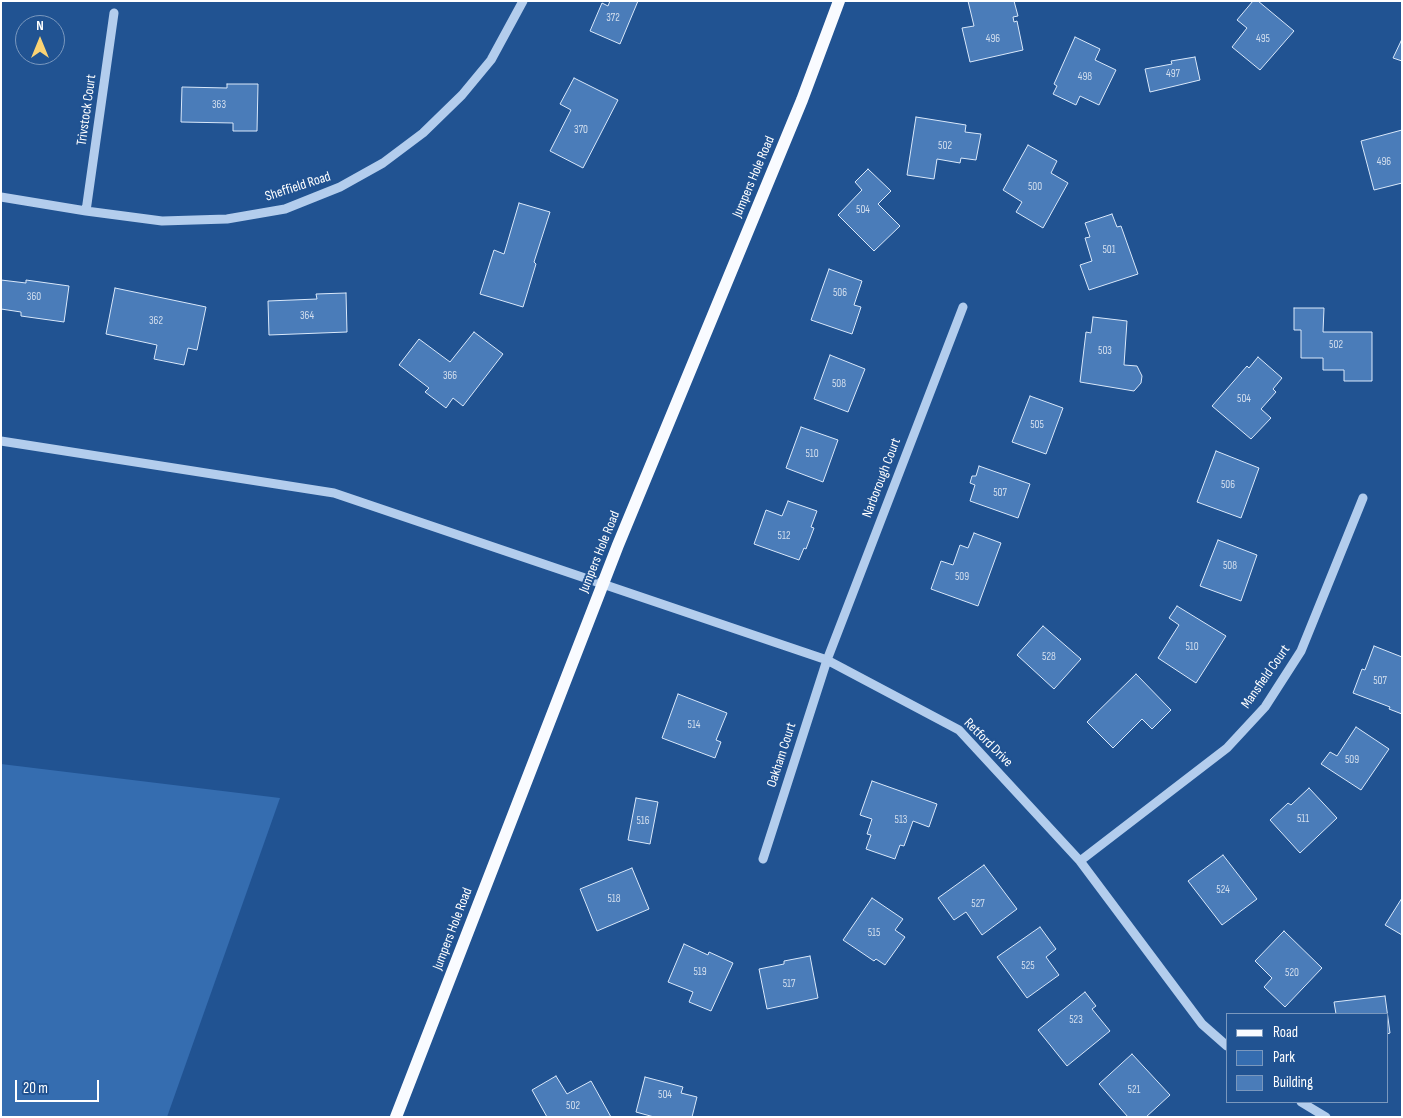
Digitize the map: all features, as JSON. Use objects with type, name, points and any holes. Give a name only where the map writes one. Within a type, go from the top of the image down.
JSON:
[{"type":"main road","name":"Jumpers Hole Road","points":[[396,1117],[603,584],[802,100],[840,1]]},
{"type":"street","name":"Sheffield Road","points":[[1,197],[162,221],[227,219],[285,209],[340,187],[383,163],[423,133],[462,95],[491,60],[523,1]]},
{"type":"street","name":"Trivstock Court","points":[[86,211],[114,13]]},
{"type":"street","name":"Narborough Court","points":[[827,660],[963,306]]},
{"type":"street","name":"Retford Drive","points":[[1,441],[334,493],[827,660],[960,730],[1080,861],[1202,1024],[1226,1045]]},
{"type":"street","name":"Mansfield Court","points":[[1080,861],[1227,748],[1265,707],[1301,651],[1363,498]]},
{"type":"street","name":"Oakham Court","points":[[763,859],[827,660]]},
{"type":"street","points":[[1303,1103],[1326,1117]]},
{"type":"green space","points":[[1,764],[280,798],[167,1117],[1,1117]]},
{"type":"building","points":[[610,1],[638,1],[620,44],[590,31],[602,3],[608,6]]},
{"type":"building","points":[[968,1],[1014,1],[1018,16],[1013,17],[1014,22],[1017,21],[1023,50],[970,62],[962,28],[974,26]]},
{"type":"building","points":[[1253,1],[1258,1],[1294,31],[1260,70],[1232,47],[1247,28],[1237,20]]},
{"type":"building","points":[[1075,37],[1100,49],[1095,60],[1116,70],[1099,105],[1080,96],[1076,105],[1053,94],[1057,86],[1054,84]]},
{"type":"building","points":[[1402,39],[1402,61],[1393,58]]},
{"type":"building","points":[[1195,57],[1200,80],[1150,92],[1145,69],[1172,64],[1171,61]]},
{"type":"building","points":[[574,78],[618,100],[583,168],[550,151],[571,110],[560,104]]},
{"type":"building","points":[[227,84],[258,84],[257,131],[233,131],[233,123],[181,122],[182,87],[227,88]]},
{"type":"building","points":[[916,117],[966,125],[965,132],[981,134],[976,160],[961,158],[960,163],[937,159],[934,179],[907,175]]},
{"type":"building","points":[[1402,130],[1402,183],[1374,190],[1361,141]]},
{"type":"building","points":[[1028,145],[1057,161],[1051,173],[1068,183],[1043,228],[1016,212],[1022,202],[1003,190]]},
{"type":"building","points":[[868,169],[891,191],[878,204],[900,226],[874,251],[838,215],[862,190],[855,182]]},
{"type":"building","points":[[519,203],[550,212],[534,262],[536,264],[523,307],[480,294],[494,250],[504,254]]},
{"type":"building","points":[[1112,214],[1117,227],[1121,226],[1138,274],[1089,290],[1080,265],[1092,261],[1085,238],[1090,237],[1085,223]]},
{"type":"building","points":[[829,269],[862,281],[854,305],[861,307],[852,334],[811,320]]},
{"type":"building","points":[[1,280],[26,283],[26,280],[69,286],[64,322],[21,316],[21,312],[1,309]]},
{"type":"building","points":[[115,288],[206,307],[197,350],[188,348],[184,365],[154,359],[157,345],[106,334]]},
{"type":"building","points":[[346,293],[347,332],[269,335],[268,301],[317,299],[316,294]]},
{"type":"building","points":[[1294,308],[1324,308],[1323,332],[1372,332],[1372,381],[1344,381],[1344,370],[1323,370],[1323,358],[1301,358],[1301,330],[1294,330]]},
{"type":"building","points":[[1093,317],[1127,321],[1124,365],[1137,366],[1142,376],[1141,383],[1134,391],[1080,382],[1086,332],[1091,333]]},
{"type":"building","points":[[474,332],[503,354],[463,406],[453,398],[446,408],[425,392],[429,388],[399,365],[419,339],[450,362]]},
{"type":"building","points":[[830,355],[865,369],[848,412],[814,399]]},
{"type":"building","points":[[1258,357],[1282,378],[1273,389],[1276,392],[1261,409],[1271,418],[1251,439],[1212,406],[1247,366],[1249,368]]},
{"type":"building","points":[[1030,396],[1063,408],[1046,454],[1012,442]]},
{"type":"building","points":[[801,427],[838,440],[823,482],[786,468]]},
{"type":"building","points":[[1216,451],[1259,468],[1241,518],[1197,502]]},
{"type":"building","points":[[979,466],[1030,484],[1018,518],[970,501],[975,485],[970,483],[972,476],[976,476]]},
{"type":"building","points":[[788,501],[817,511],[811,527],[814,528],[806,549],[804,548],[799,560],[754,544],[766,510],[782,516]]},
{"type":"building","points":[[974,533],[1001,543],[978,606],[931,589],[941,561],[953,565],[960,545],[968,548]]},
{"type":"building","points":[[1218,540],[1257,555],[1241,601],[1200,586]]},
{"type":"building","points":[[1177,606],[1226,636],[1196,683],[1158,658],[1179,625],[1169,618]]},
{"type":"building","points":[[1043,626],[1081,659],[1054,689],[1017,655]]},
{"type":"building","points":[[1374,646],[1402,657],[1402,714],[1389,709],[1390,707],[1353,693],[1362,669],[1365,670]]},
{"type":"building","points":[[1136,674],[1171,710],[1152,729],[1142,719],[1113,748],[1087,722]]},
{"type":"building","points":[[678,694],[727,713],[716,740],[721,742],[715,758],[662,738]]},
{"type":"building","points":[[1356,727],[1389,749],[1361,790],[1321,764],[1330,752],[1337,756]]},
{"type":"building","points":[[872,781],[937,804],[929,827],[913,821],[904,846],[900,845],[895,859],[866,849],[871,835],[867,834],[872,819],[860,815]]},
{"type":"building","points":[[1309,788],[1337,818],[1300,853],[1270,820],[1288,803],[1291,805]]},
{"type":"building","points":[[636,798],[658,802],[650,844],[628,840]]},
{"type":"building","points":[[1223,855],[1257,899],[1222,925],[1188,881]]},
{"type":"building","points":[[984,865],[1017,909],[982,935],[966,912],[954,920],[938,898]]},
{"type":"building","points":[[632,868],[649,909],[597,931],[580,889]]},
{"type":"building","points":[[872,898],[903,919],[895,930],[905,937],[885,965],[876,959],[874,961],[843,940]]},
{"type":"building","points":[[1402,898],[1402,935],[1385,925]]},
{"type":"building","points":[[1040,927],[1056,949],[1046,957],[1059,975],[1027,998],[997,957]]},
{"type":"building","points":[[1284,931],[1322,968],[1285,1007],[1264,987],[1272,978],[1255,961]]},
{"type":"building","points":[[684,944],[708,955],[709,952],[733,963],[711,1011],[689,1002],[693,992],[668,982]]},
{"type":"building","points":[[810,956],[818,998],[767,1009],[759,969],[784,964],[784,961]]},
{"type":"building","points":[[1085,992],[1096,1006],[1092,1009],[1110,1031],[1067,1066],[1038,1030]]},
{"type":"building","points":[[1385,996],[1387,1013],[1336,1013],[1334,1002]]},
{"type":"building","points":[[1132,1054],[1170,1095],[1146,1117],[1128,1117],[1099,1084]]},
{"type":"building","points":[[556,1076],[567,1094],[591,1081],[611,1117],[547,1117],[532,1090]]},
{"type":"building","points":[[645,1077],[683,1087],[681,1093],[697,1097],[692,1117],[654,1117],[636,1112]]}]
